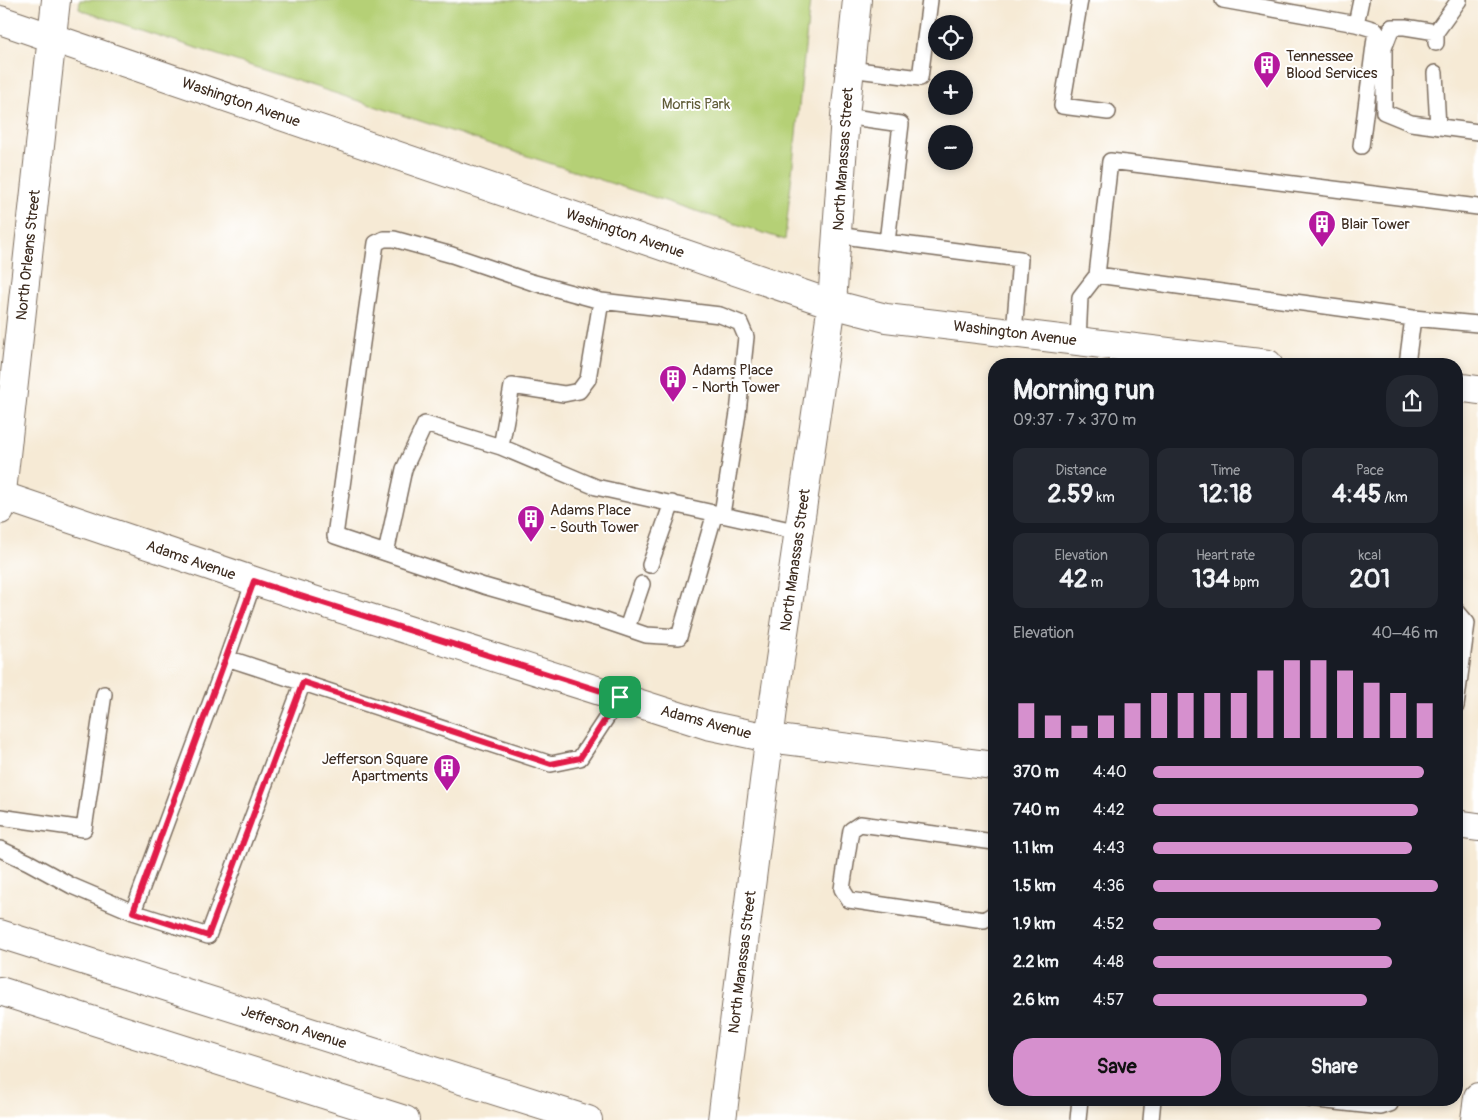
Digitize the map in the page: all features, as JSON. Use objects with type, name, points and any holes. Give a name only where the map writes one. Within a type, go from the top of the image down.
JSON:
[{"type":"street","name":"North Orleans Street","points":[[1,501],[56,0]]},
{"type":"street","name":"North Manassas Street","points":[[722,1120],[769,738],[832,304],[845,116],[857,0]]},
{"type":"street","name":"Washington Avenue","points":[[0,20],[832,304],[886,318],[1218,358]]},
{"type":"street","points":[[1463,388],[1478,390]]},
{"type":"street","name":"Adams Avenue","points":[[1,501],[707,725],[769,738],[988,765]]},
{"type":"street","points":[[1463,825],[1478,827]]},
{"type":"street","name":"Jefferson Avenue","points":[[0,934],[588,1120]]},
{"type":"street","points":[[0,991],[405,1120]]},
{"type":"street","points":[[1475,1120],[1478,1097]]},
{"type":"lane","points":[[850,69],[920,78],[930,0]]},
{"type":"lane","points":[[1080,0],[1062,106],[1108,112]]},
{"type":"lane","points":[[1223,0],[1356,24],[1376,30],[1361,146]]},
{"type":"lane","points":[[1356,24],[1361,0]]},
{"type":"lane","points":[[1458,0],[1436,38],[1405,27],[1392,27],[1384,48],[1384,112],[1411,123],[1478,132]]},
{"type":"lane","points":[[1435,73],[1438,126]]},
{"type":"lane","points":[[845,116],[901,124],[887,242]]},
{"type":"lane","points":[[1078,341],[1080,297],[1097,275],[1110,161],[1478,207]]},
{"type":"lane","points":[[837,235],[1020,258],[1014,333]]},
{"type":"lane","points":[[394,238],[531,282],[601,301],[720,315],[740,323],[746,337],[738,413],[718,514],[679,637],[646,636],[599,618],[484,586],[334,536],[376,243],[384,239],[394,238]]},
{"type":"lane","points":[[1097,275],[1413,318],[1478,324]]},
{"type":"lane","points":[[501,447],[512,386],[564,394],[579,391],[588,379],[601,301]]},
{"type":"lane","points":[[1408,358],[1413,318]]},
{"type":"lane","points":[[386,552],[404,469],[425,424],[501,447],[596,487],[799,532]]},
{"type":"lane","points":[[650,565],[672,504]]},
{"type":"lane","points":[[133,912],[254,581]]},
{"type":"lane","points":[[627,628],[642,584]]},
{"type":"lane","points":[[1463,618],[1467,623],[1463,653]]},
{"type":"lane","points":[[227,658],[551,764],[580,758],[620,697]]},
{"type":"lane","points":[[0,849],[72,886],[133,912],[208,936],[303,682]]},
{"type":"lane","points":[[0,817],[84,829],[104,694]]},
{"type":"lane","points":[[988,841],[860,824],[851,830],[842,890],[849,900],[984,920],[988,918]]},
{"type":"lane","points":[[1078,1120],[1079,1106]]},
{"type":"lane","points":[[1151,1120],[1152,1106]]},
{"type":"green space","name":"Morris Park","points":[[80,0],[810,0],[785,240],[86,12],[79,9]]},
{"type":"place","name":"Tennessee Blood Services","points":[[1267,89]]},
{"type":"place","name":"Blair Tower","points":[[1322,248]]},
{"type":"place","name":"Adams Place - North Tower","points":[[673,403]]},
{"type":"place","name":"Adams Place - South Tower","points":[[531,543]]},
{"type":"place","name":"Jefferson Square Apartments","points":[[447,792]]},
{"type":"route","points":[[254,581],[620,697],[580,758],[551,764],[303,682],[208,936],[133,912],[254,581]]}]
